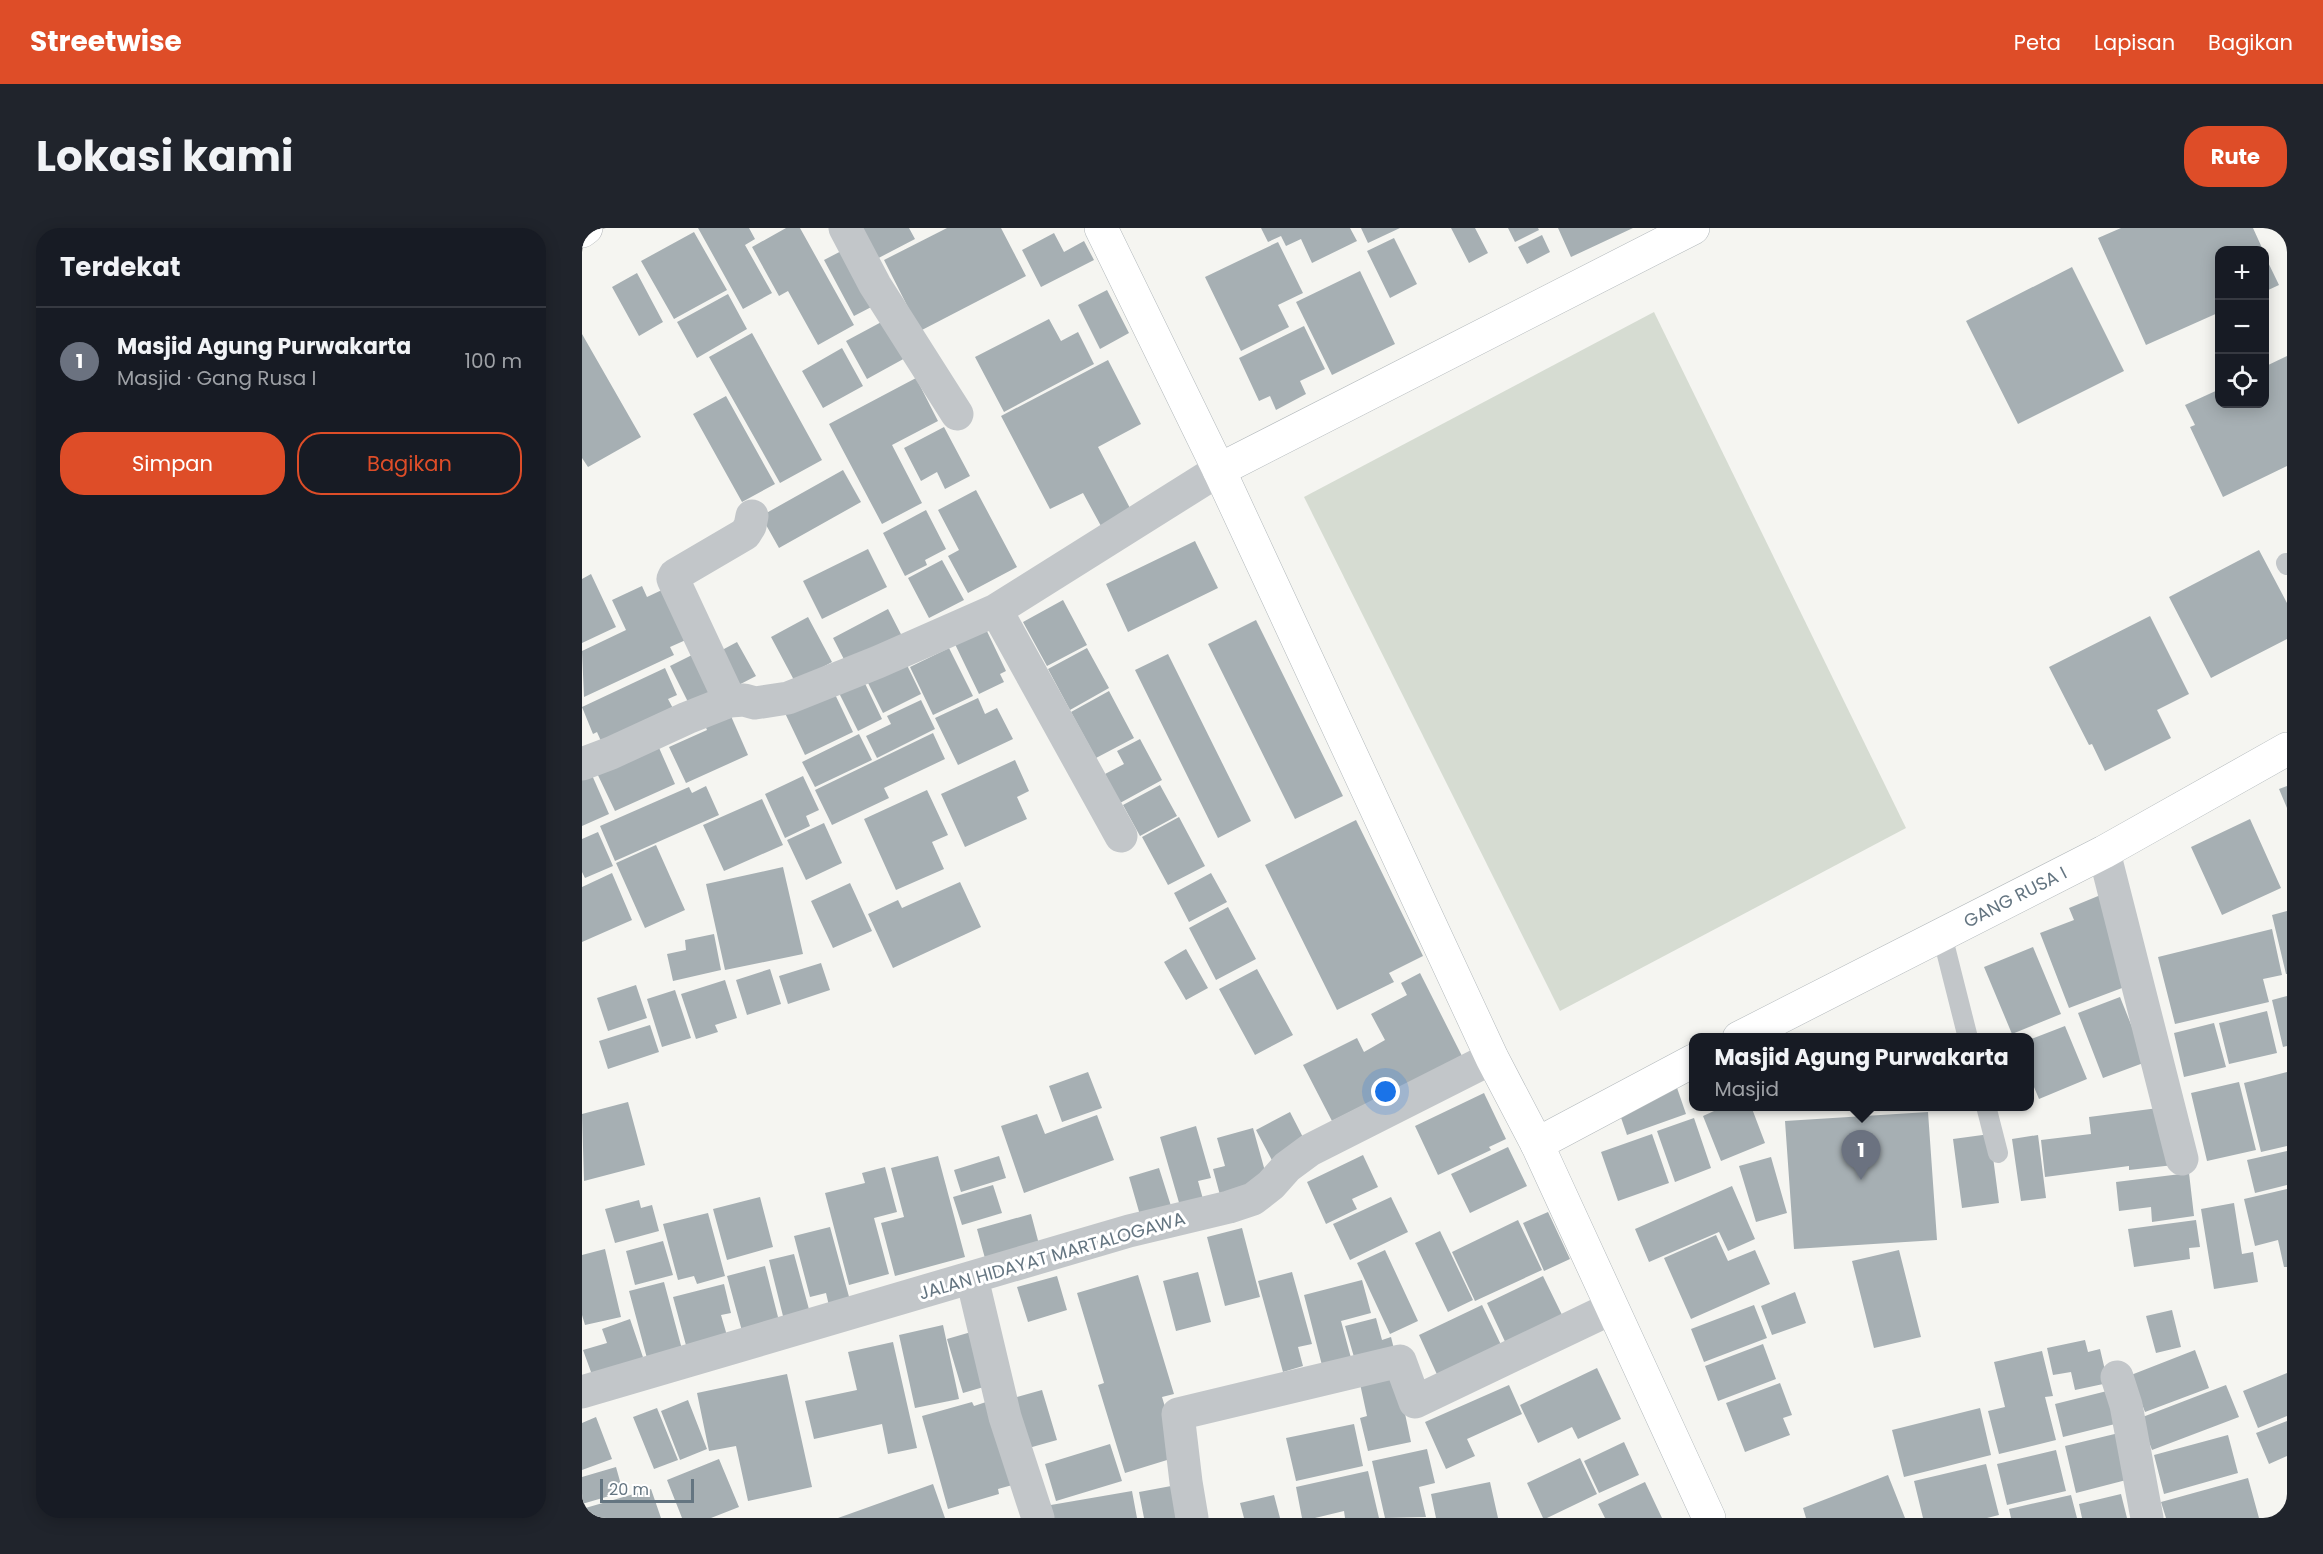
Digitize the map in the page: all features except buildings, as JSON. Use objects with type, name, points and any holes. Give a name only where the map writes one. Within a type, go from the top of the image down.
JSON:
[{"type":"main road","points":[[582,231],[586,228]]},
{"type":"main road","points":[[1101,228],[1219,470],[1492,1058],[1537,1144],[1709,1518]]},
{"type":"main road","points":[[1219,470],[1693,228]]},
{"type":"main road","name":"GANG RUSA I","points":[[1749,1033],[2104,852],[2287,749]]},
{"type":"main road","points":[[1537,1144],[1689,1063]]},
{"type":"street","points":[[845,228],[875,285],[957,414]]},
{"type":"street","points":[[582,764],[687,718],[730,702],[744,699],[755,703],[788,698],[878,662],[996,610],[1219,470]]},
{"type":"street","points":[[730,702],[673,579],[675,575],[745,534],[752,516]]},
{"type":"street","points":[[996,610],[1121,836]]},
{"type":"street","points":[[2104,852],[2182,1159]]},
{"type":"street","name":"JALAN HIDAYAT MARTALOGAWA","points":[[582,1392],[1130,1231],[1253,1199],[1271,1185],[1287,1167],[1310,1150],[1492,1058]]},
{"type":"street","points":[[972,1278],[1005,1417],[1038,1518]]},
{"type":"street","points":[[1192,1518],[1185,1482],[1178,1414],[1400,1361],[1415,1402],[1612,1308]]},
{"type":"street","points":[[2117,1377],[2126,1405],[2147,1518]]},
{"type":"lane","points":[[1942,935],[1967,1033]]},
{"type":"lane","points":[[1987,1111],[1998,1153]]},
{"type":"shaded area","points":[[1654,312],[1906,828],[1560,1011],[1304,497]]},
{"type":"place","name":"Masjid Agung Purwakarta","points":[[1861,1180]]}]
